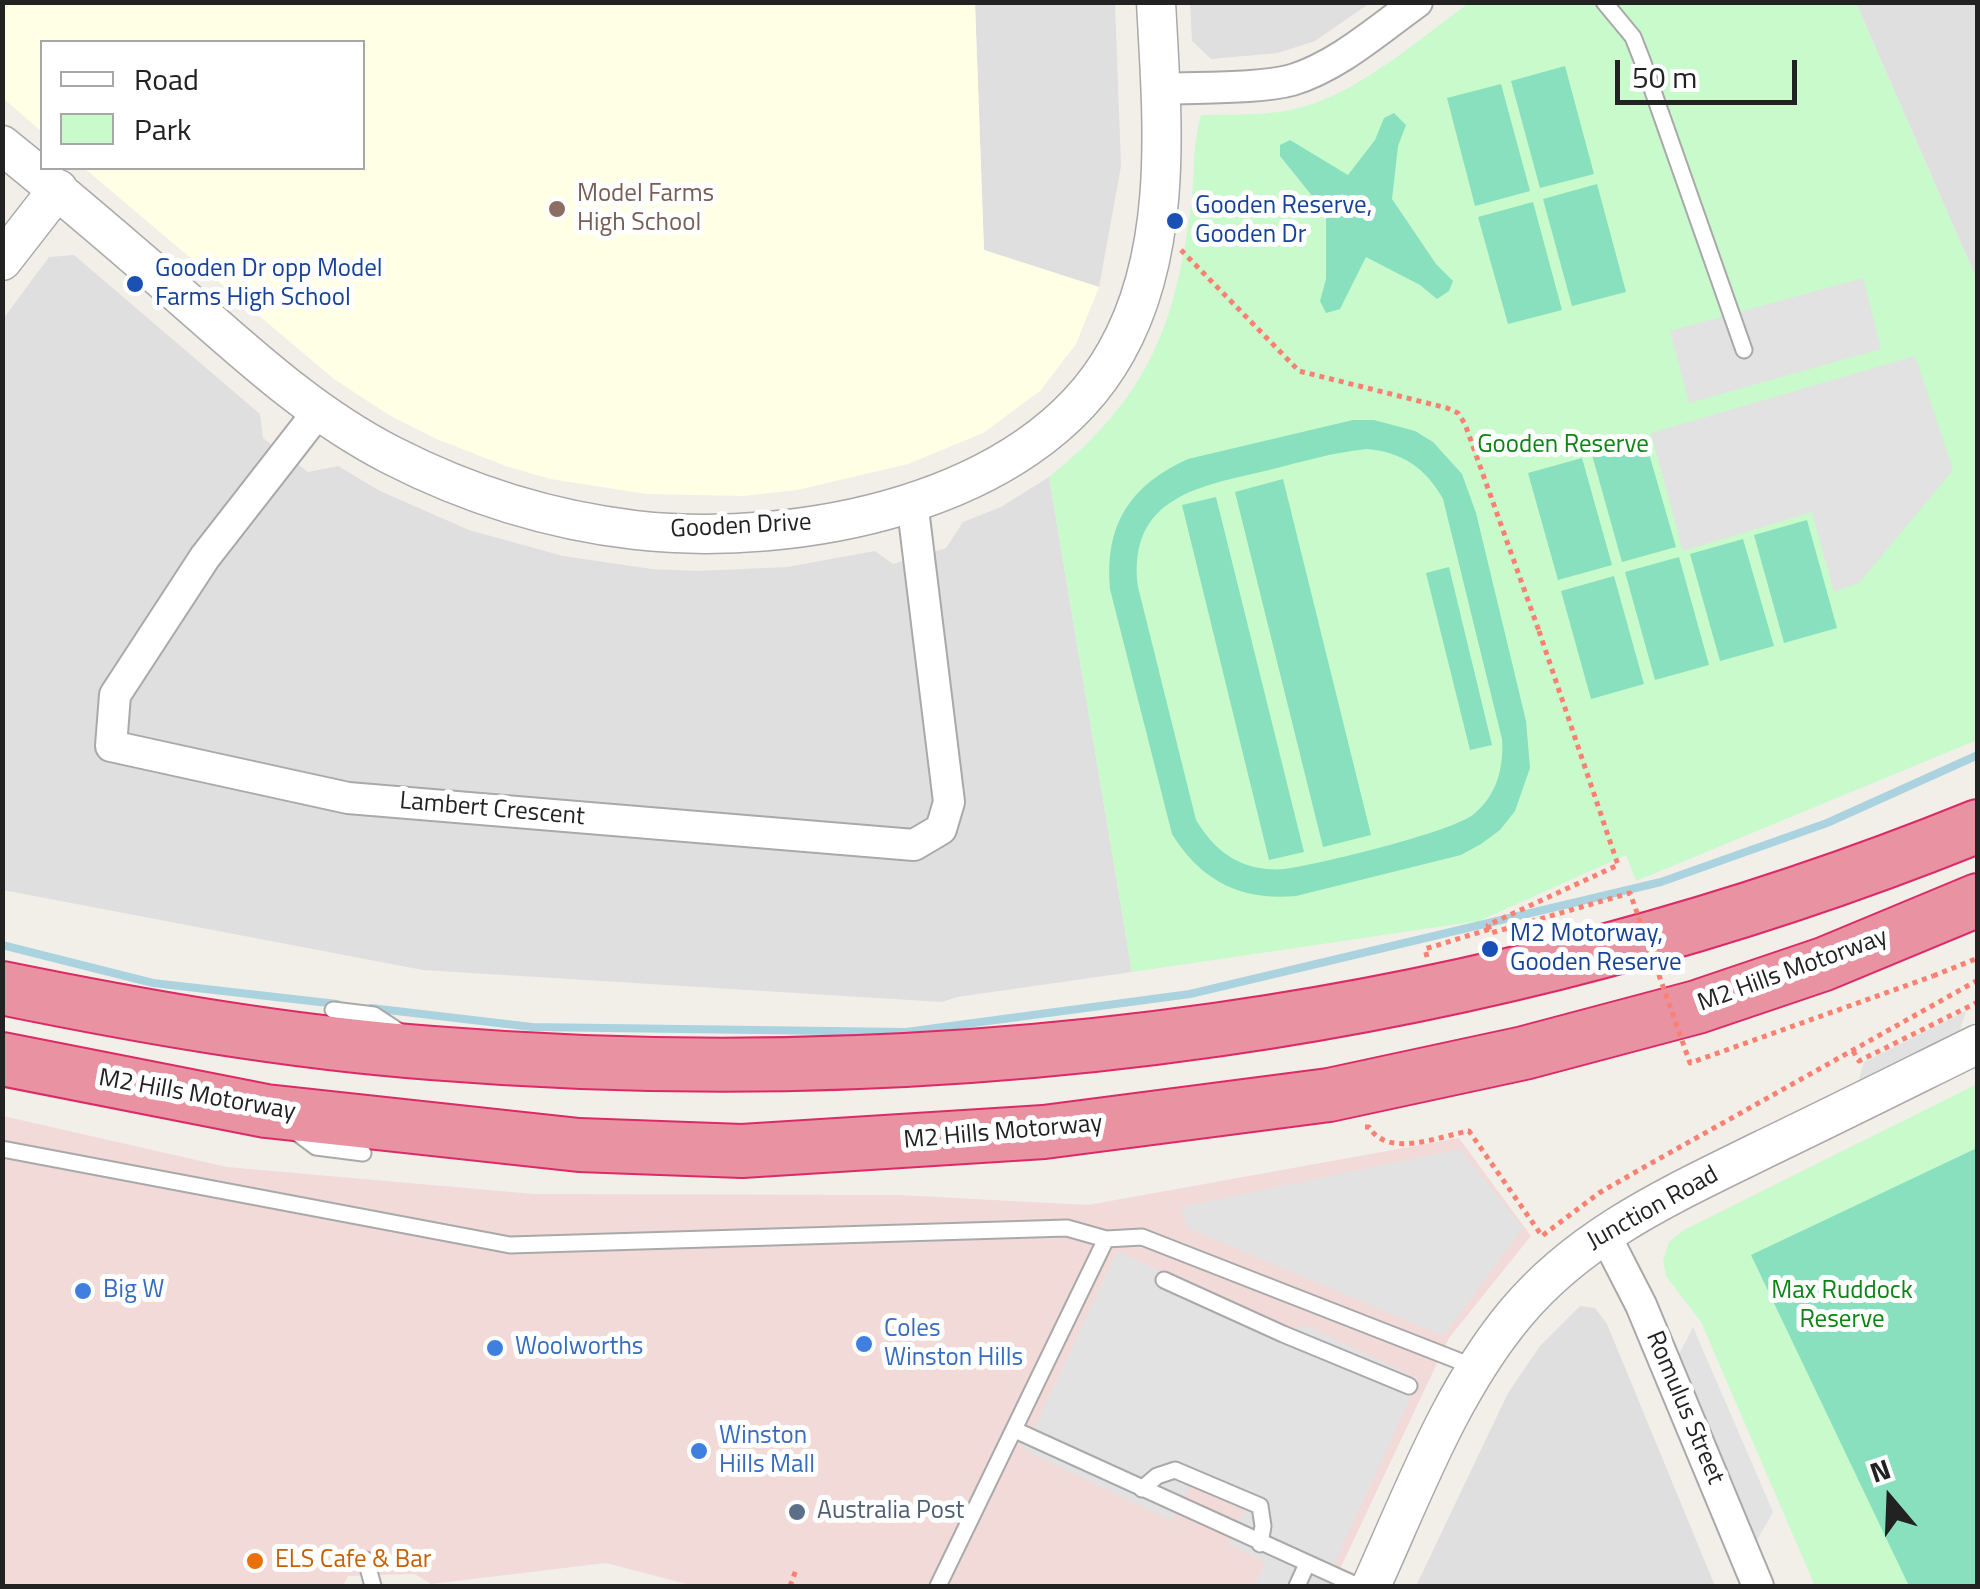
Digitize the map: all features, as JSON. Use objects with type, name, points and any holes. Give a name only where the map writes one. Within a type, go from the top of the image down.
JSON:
[{"type":"highway","points":[[2,988],[159,1020],[430,1053],[681,1064],[877,1062],[1043,1052],[1255,1025],[1450,990],[1626,944],[1796,893],[1978,826]]},
{"type":"highway","name":"M2 Hills Motorway","points":[[2,1059],[266,1111],[579,1145],[742,1150],[1044,1132],[1349,1090],[1524,1053],[1698,1007],[1824,964],[1978,900]]},
{"type":"street","name":"Gooden Drive","points":[[2,145],[318,412],[394,457],[453,484],[553,516],[671,533],[760,530],[843,519],[912,500],[982,474],[1034,444],[1072,412],[1117,351],[1137,303],[1151,251],[1158,196],[1160,89],[1156,2]]},
{"type":"street","points":[[1160,89],[1286,82],[1333,62],[1417,2]]},
{"type":"street","points":[[2,261],[58,190]]},
{"type":"street","name":"Lambert Crescent","points":[[318,412],[206,556],[115,695],[111,746],[348,798],[914,845],[941,829],[949,802],[912,500]]},
{"type":"street","name":"Junction Road","points":[[1370,1586],[1452,1408],[1513,1316],[1556,1269],[1604,1233],[1670,1196],[1978,1044]]},
{"type":"street","name":"Romulus Street","points":[[1604,1233],[1641,1305],[1758,1586]]},
{"type":"lane","points":[[1604,2],[1634,38],[1744,350]]},
{"type":"lane","points":[[333,1010],[374,1015],[430,1053]]},
{"type":"lane","points":[[266,1111],[316,1147],[363,1153]]},
{"type":"lane","points":[[2,1149],[510,1245],[1067,1228],[1106,1239],[1142,1237],[1477,1368]]},
{"type":"lane","points":[[938,1586],[1106,1239]]},
{"type":"lane","points":[[1164,1280],[1409,1386]]},
{"type":"lane","points":[[1015,1430],[1358,1586]]},
{"type":"lane","points":[[1142,1489],[1158,1476],[1175,1470],[1260,1506],[1260,1544]]},
{"type":"lane","points":[[366,1560],[373,1586]]},
{"type":"lane","points":[[1297,1586],[1307,1564]]},
{"type":"path","points":[[1180,249],[1298,371],[1458,413],[1465,424],[1618,865],[1488,925],[1492,933],[1630,892],[1690,1062],[1978,958]]},
{"type":"path","points":[[1429,962],[1425,948],[1490,929]]},
{"type":"path","points":[[1353,1128],[1369,1127],[1380,1140],[1395,1144],[1469,1131],[1542,1236],[1612,1185],[1978,980]]},
{"type":"path","points":[[1853,1051],[1859,1061],[1978,1002]]},
{"type":"path","points":[[790,1586],[796,1570]]},
{"type":"shaded area","name":"Model Farms High School","points":[[3,2],[975,3],[984,250],[1099,287],[1076,344],[1040,391],[983,433],[908,464],[797,490],[743,496],[647,494],[550,479],[434,438],[389,415],[334,379],[86,170],[365,170],[365,40],[40,40],[40,130],[3,98]]},
{"type":"shaded area","points":[[1190,2],[1370,3],[1315,41],[1278,53],[1211,59],[1192,41]]},
{"type":"shaded area","points":[[975,3],[1115,3],[1121,166],[1099,287],[984,250]]},
{"type":"shaded area","points":[[1856,3],[1977,3],[1977,280]]},
{"type":"shaded area","points":[[74,255],[260,414],[263,438],[308,472],[338,466],[380,491],[469,530],[563,556],[652,569],[697,571],[787,567],[875,551],[893,564],[946,548],[963,522],[1001,507],[1049,477],[1132,972],[942,1002],[423,970],[3,890],[3,319],[49,257]]},
{"type":"shaded area","points":[[1863,278],[1881,349],[1689,403],[1670,331]]},
{"type":"shaded area","points":[[1915,356],[1953,470],[1859,583],[1834,592],[1812,512],[1683,551],[1651,433]]},
{"type":"shaded area","points":[[1966,1011],[1958,1036],[1857,1086],[1864,1062]]},
{"type":"shaded area","name":"Winston Hills Mall","points":[[3,1116],[227,1167],[534,1194],[898,1195],[1088,1205],[1459,1138],[1531,1236],[1449,1338],[1332,1586],[694,1586],[606,1563],[431,1584],[415,1574],[348,1576],[343,1586],[3,1586]]},
{"type":"shaded area","points":[[1460,1149],[1523,1228],[1443,1336],[1188,1228],[1181,1207]]},
{"type":"shaded area","points":[[1117,1251],[1286,1331],[1305,1325],[1419,1379],[1324,1586],[1255,1586],[1266,1562],[1228,1544],[1247,1506],[1192,1482],[1172,1521],[1024,1450]]},
{"type":"shaded area","points":[[1580,1306],[1595,1308],[1607,1324],[1715,1586],[1416,1586],[1508,1393],[1540,1346]]},
{"type":"shaded area","points":[[1693,1327],[1773,1512],[1756,1542],[1677,1358]]},
{"type":"green space","name":"Gooden Reserve","points":[[1469,3],[1856,3],[1977,280],[1977,740],[1636,881],[1626,855],[1479,921],[1132,972],[1049,477],[1083,448],[1133,389],[1165,325],[1184,249],[1201,115],[1278,112],[1325,99],[1389,62]]},
{"type":"green space","points":[[1565,66],[1594,174],[1540,188],[1511,81]]},
{"type":"green space","points":[[1501,84],[1530,191],[1475,206],[1447,98]]},
{"type":"green space","points":[[1394,113],[1406,125],[1398,146],[1392,199],[1436,264],[1453,281],[1449,291],[1437,299],[1420,285],[1366,257],[1340,309],[1326,313],[1320,301],[1326,279],[1326,213],[1280,156],[1280,145],[1290,140],[1348,175],[1375,140],[1384,118]]},
{"type":"green space","points":[[1597,184],[1626,292],[1572,306],[1543,199]]},
{"type":"green space","points":[[1533,202],[1562,310],[1508,324],[1478,217]]},
{"type":"green space","points":[[1353,420],[1374,420],[1415,431],[1433,442],[1462,474],[1476,513],[1526,721],[1530,768],[1515,811],[1500,830],[1461,855],[1296,896],[1240,891],[1209,876],[1183,850],[1172,834],[1110,589],[1109,566],[1117,527],[1136,495],[1150,481],[1188,459]],"holes":[[[1367,449],[1412,463],[1443,499],[1502,739],[1497,780],[1474,814],[1440,830],[1300,866],[1254,867],[1220,849],[1196,820],[1138,587],[1138,557],[1144,533],[1157,514],[1174,500],[1218,482],[1330,455]]]},
{"type":"green space","points":[[1645,440],[1676,547],[1622,562],[1592,455]]},
{"type":"green space","points":[[1582,458],[1612,565],[1558,580],[1528,473]]},
{"type":"green space","points":[[1283,479],[1371,835],[1323,847],[1235,492]]},
{"type":"green space","points":[[1216,497],[1304,852],[1269,860],[1182,505]]},
{"type":"green space","points":[[1807,520],[1837,628],[1784,643],[1754,535]]},
{"type":"green space","points":[[1743,539],[1774,646],[1720,661],[1690,554]]},
{"type":"green space","points":[[1679,557],[1709,665],[1655,680],[1625,572]]},
{"type":"green space","points":[[1449,567],[1492,745],[1470,750],[1426,573]]},
{"type":"green space","points":[[1614,576],[1644,684],[1591,699],[1561,591]]},
{"type":"green space","name":"Max Ruddock Reserve","points":[[1977,1084],[1977,1586],[1815,1586],[1701,1322],[1666,1276],[1663,1260],[1669,1242],[1684,1230]]},
{"type":"green space","points":[[1977,1148],[1977,1586],[1909,1586],[1751,1255]]},
{"type":"waterway","points":[[371,1008],[532,1027],[906,1032],[1190,994],[1661,882],[1827,823],[1978,755]]},
{"type":"waterway","points":[[2,945],[153,983],[337,1004]]},
{"type":"place","name":"Model Farms High School","points":[[557,209]]},
{"type":"place","name":"Gooden Reserve, Gooden Dr","points":[[1175,221]]},
{"type":"place","name":"Gooden Dr opp Model Farms High School","points":[[135,284]]},
{"type":"place","name":"M2 Motorway, Gooden Reserve","points":[[1490,949]]},
{"type":"place","name":"Big W","points":[[83,1291]]},
{"type":"place","name":"Coles Winston Hills","points":[[864,1344]]},
{"type":"place","name":"Woolworths","points":[[495,1348]]},
{"type":"place","name":"Winston Hills Mall","points":[[699,1451]]},
{"type":"place","name":"Australia Post","points":[[797,1512]]},
{"type":"place","name":"ELS Cafe & Bar","points":[[255,1561]]}]
